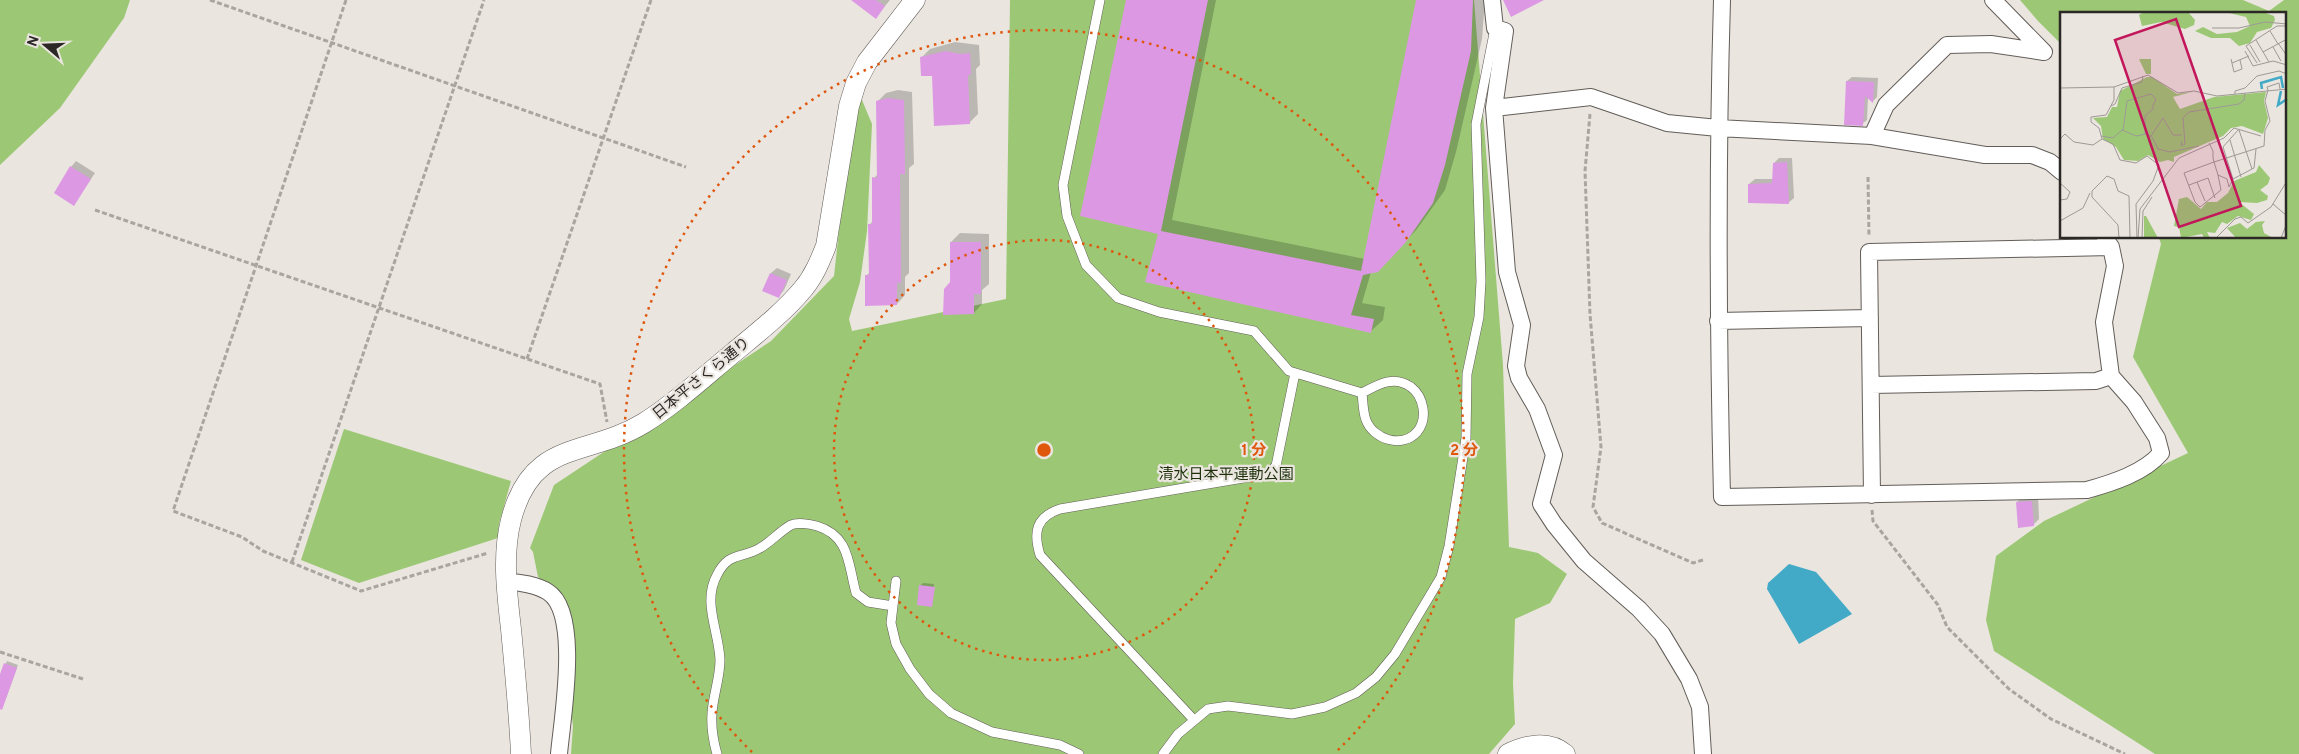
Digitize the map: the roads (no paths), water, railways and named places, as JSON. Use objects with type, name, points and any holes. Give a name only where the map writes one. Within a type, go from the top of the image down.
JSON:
[{"type":"street","name":"日本平さくら通り","points":[[521,754],[507,582],[507,547],[511,519],[523,490],[538,468],[555,456],[609,438],[642,424],[673,404],[784,310],[804,288],[818,266],[826,246],[849,106],[856,83],[867,62],[914,0]]},
{"type":"street","points":[[1492,0],[1495,28],[1505,31],[1494,108],[1507,272],[1522,325],[1516,366],[1519,378],[1537,409],[1554,455],[1542,504],[1554,524],[1584,561],[1639,608],[1662,634],[1689,679],[1700,707],[1703,754]]},
{"type":"street","points":[[1722,0],[1718,128],[1718,321],[1722,497],[1872,495],[2087,490],[2105,485],[2152,463],[2161,453],[2157,438],[2134,402],[2111,376],[2104,322],[2115,266],[2108,242],[1869,252],[1872,495]]},
{"type":"street","points":[[1872,136],[1886,105],[1947,45],[1991,44],[2044,52],[1993,0]]},
{"type":"street","points":[[1494,108],[1591,98],[1667,124],[1872,136],[1985,155],[2032,155],[2050,162],[2060,170]]},
{"type":"street","points":[[1718,321],[1870,318]]},
{"type":"street","points":[[1872,385],[2096,381],[2111,376]]},
{"type":"street","points":[[507,582],[538,587],[549,592],[557,600],[564,620],[568,651],[558,754]]},
{"type":"street","points":[[1508,754],[1523,747],[1541,745],[1560,750],[1565,754]]},
{"type":"lane","points":[[1100,0],[1063,185],[1067,216],[1086,265],[1118,298],[1159,312],[1254,332],[1289,371],[1362,394],[1384,381],[1403,382],[1416,391],[1423,404],[1423,419],[1417,432],[1402,440],[1386,440],[1373,432],[1366,420],[1362,394]]},
{"type":"lane","points":[[1163,754],[1178,734],[1208,709],[1228,706],[1292,714],[1325,707],[1356,693],[1376,678],[1395,654],[1441,577],[1449,546],[1466,438],[1467,374],[1479,317],[1481,281],[1476,124],[1495,28]]},
{"type":"lane","points":[[1194,720],[1040,555],[1035,540],[1038,526],[1049,512],[1060,509],[1267,474],[1276,466],[1295,373]]},
{"type":"lane","points":[[717,754],[712,734],[712,713],[720,662],[710,600],[716,576],[724,563],[740,554],[758,550],[792,525],[811,524],[828,529],[840,538],[846,552],[856,593],[868,602],[893,606]]},
{"type":"lane","points":[[896,581],[891,623],[896,644],[910,669],[929,694],[951,713],[992,732],[1060,745],[1079,754]]},
{"type":"water","points":[[1789,564],[1816,572],[1852,614],[1799,644],[1767,589],[1768,583]]},
{"type":"park label","name":"清水日本平運動公園","points":[[1226,474]]}]
